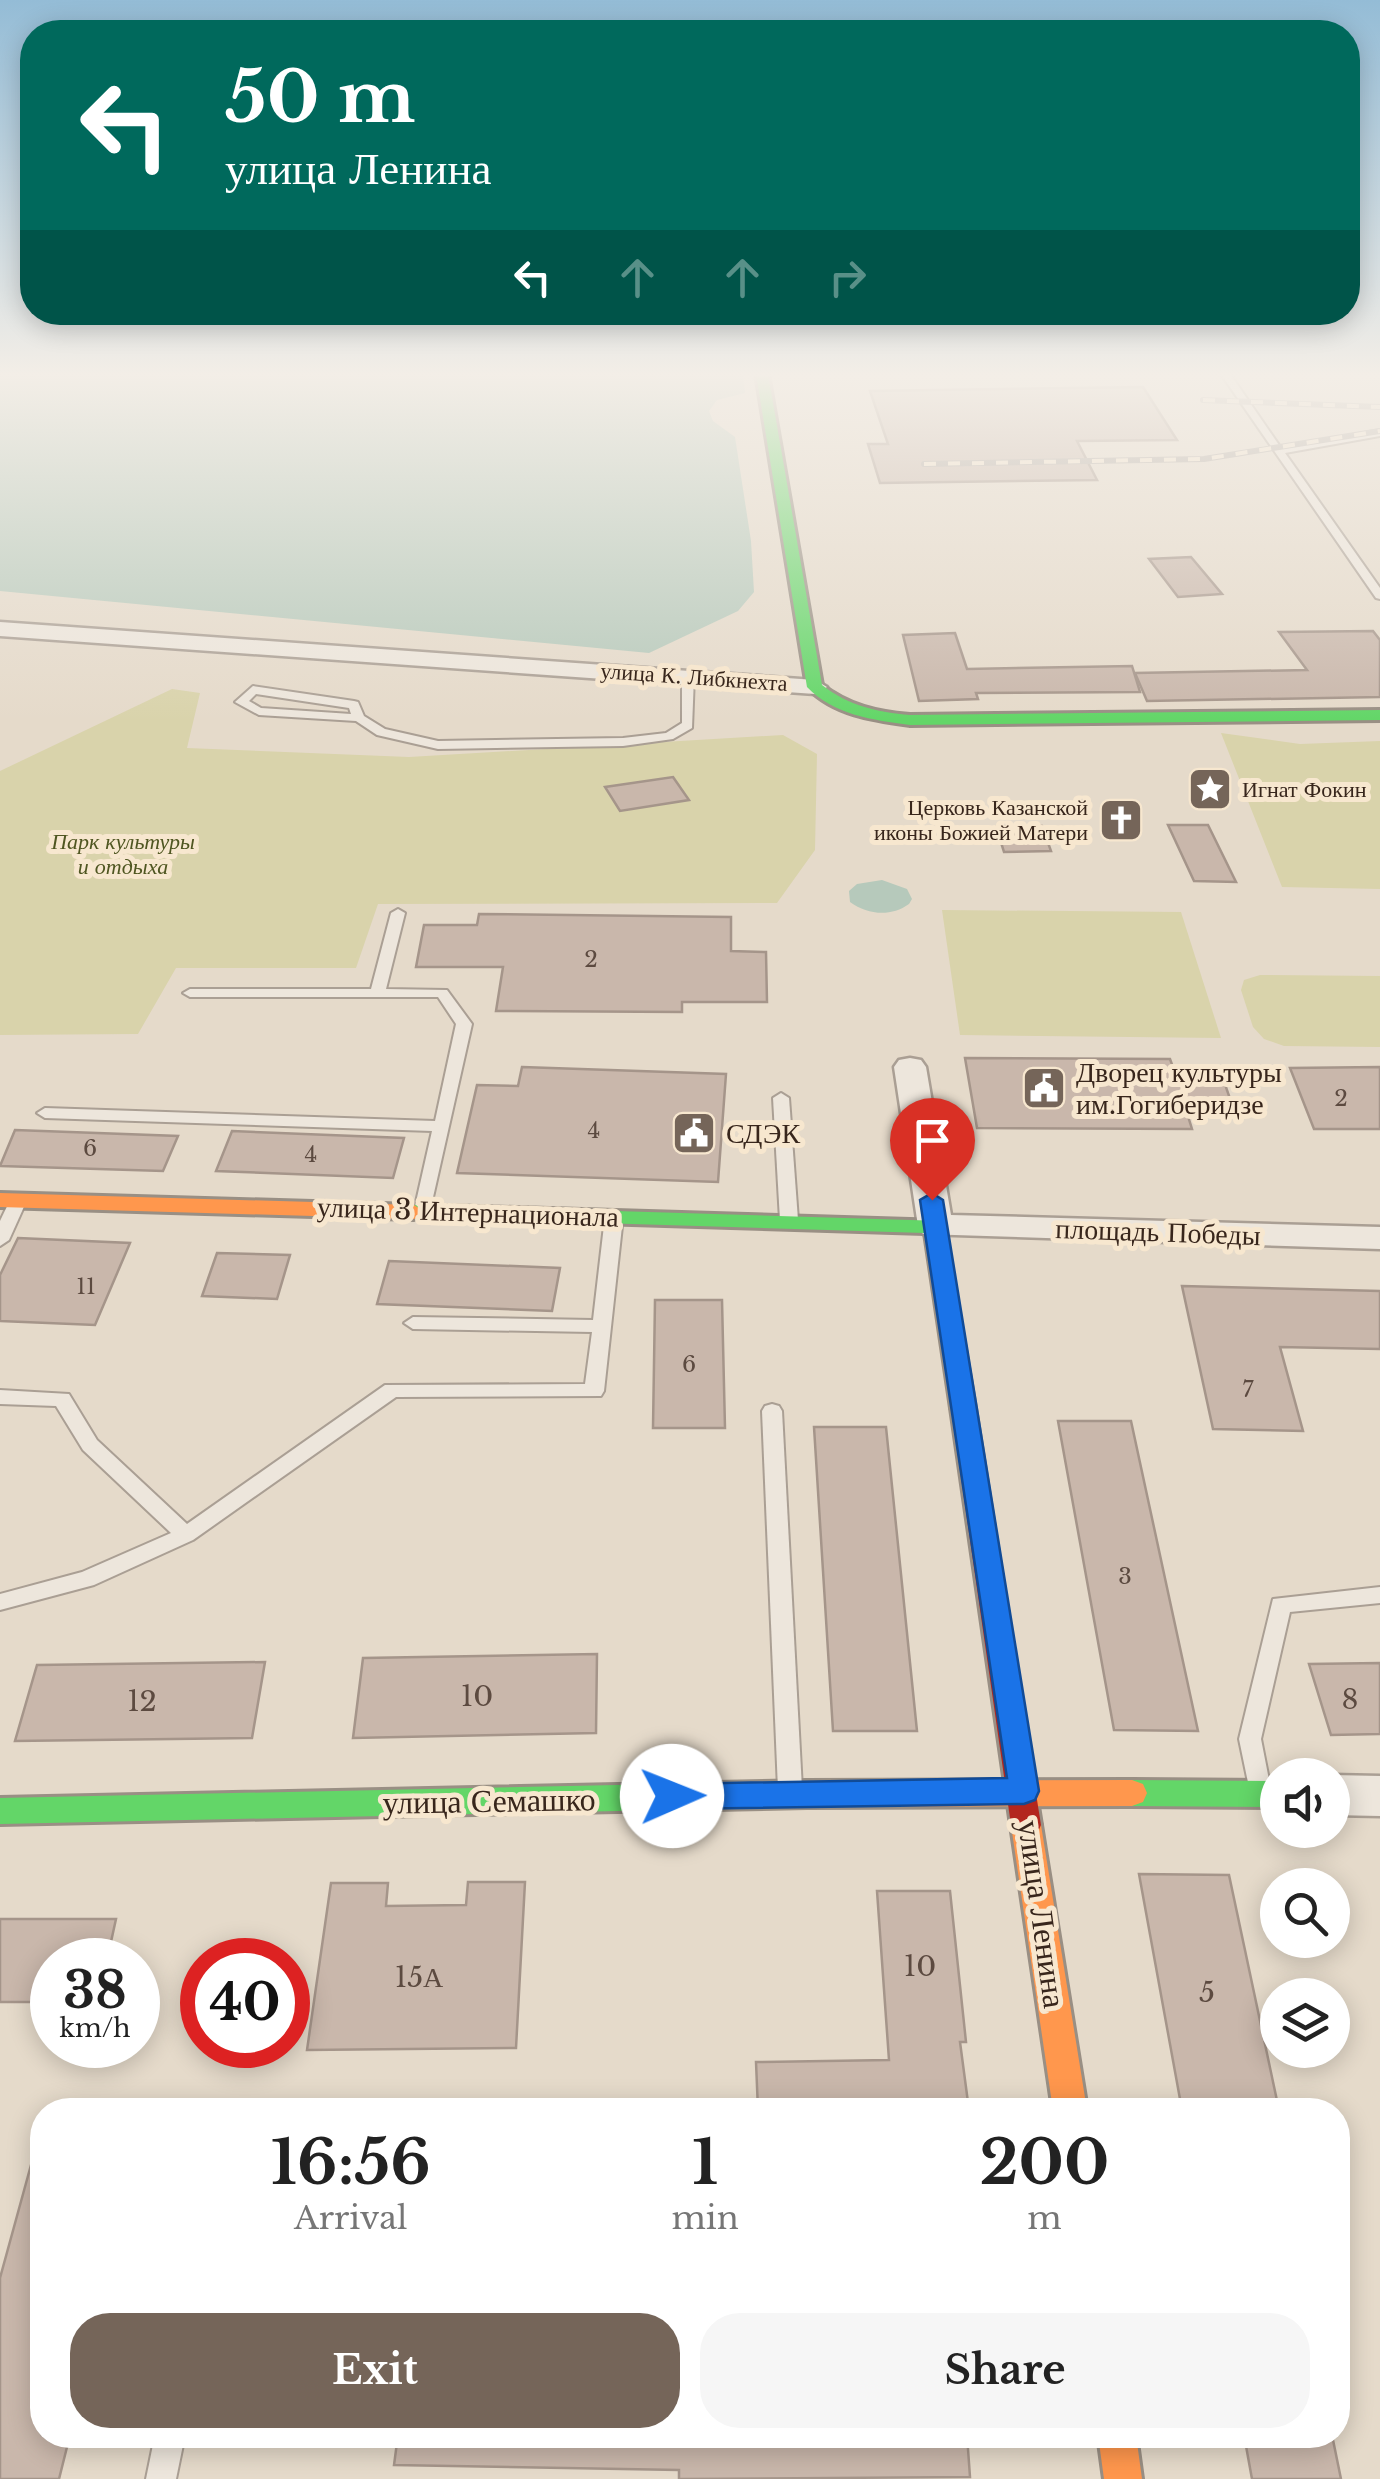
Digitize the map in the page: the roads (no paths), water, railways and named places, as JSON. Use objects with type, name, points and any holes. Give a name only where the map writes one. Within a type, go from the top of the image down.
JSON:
[{"type":"street","points":[[782,490],[814,687]]},
{"type":"street","name":"улица К. Либкнехта","points":[[0,629],[814,687],[830,702],[855,714],[910,720],[1380,714]]},
{"type":"street","name":"улица Ленина","points":[[910,1066],[1068,2098]]},
{"type":"street","name":"улица 3 Интернационала","points":[[9,1200],[936,1226]]},
{"type":"street","name":"площадь Победы","points":[[936,1226],[1380,1238]]},
{"type":"street","name":"улица Семашко","points":[[0,1811],[790,1794],[1260,1794]]},
{"type":"street","points":[[1350,1795],[1380,1796]]},
{"type":"street","points":[[1118,2448],[1123,2479]]},
{"type":"lane","points":[[1306,490],[1380,596]]},
{"type":"lane","points":[[359,718],[354,705],[306,695],[253,690],[241,702],[259,711],[359,718],[381,732],[438,746],[623,742],[669,736],[688,725],[688,676]]},
{"type":"lane","points":[[376,993],[398,913]]},
{"type":"lane","points":[[190,992],[442,993],[464,1024],[422,1211]]},
{"type":"lane","points":[[780,1098],[789,1220]]},
{"type":"lane","points":[[45,1113],[442,1126]]},
{"type":"lane","points":[[0,1240],[9,1200]]},
{"type":"lane","points":[[0,1602],[87,1579],[186,1535],[392,1390],[594,1390],[614,1217]]},
{"type":"lane","points":[[414,1323],[601,1326]]},
{"type":"lane","points":[[0,1397],[62,1398],[90,1445],[186,1535]]},
{"type":"lane","points":[[772,1411],[790,1794]]},
{"type":"lane","points":[[1260,1768],[1250,1739],[1281,1605],[1380,1595]]},
{"type":"lane","points":[[162,2479],[168,2448]]},
{"type":"place","name":"Игнат Фокин","points":[[1210,789]]},
{"type":"place","name":"Церковь Казанской иконы Божией Матери","points":[[1121,820]]},
{"type":"place","name":"Дворец культуры им.Гогиберидзе","points":[[1044,1088]]},
{"type":"place","name":"СДЭК","points":[[694,1133]]},
{"type":"park label","name":"Парк культуры и отдыха","points":[[123,854]]}]
